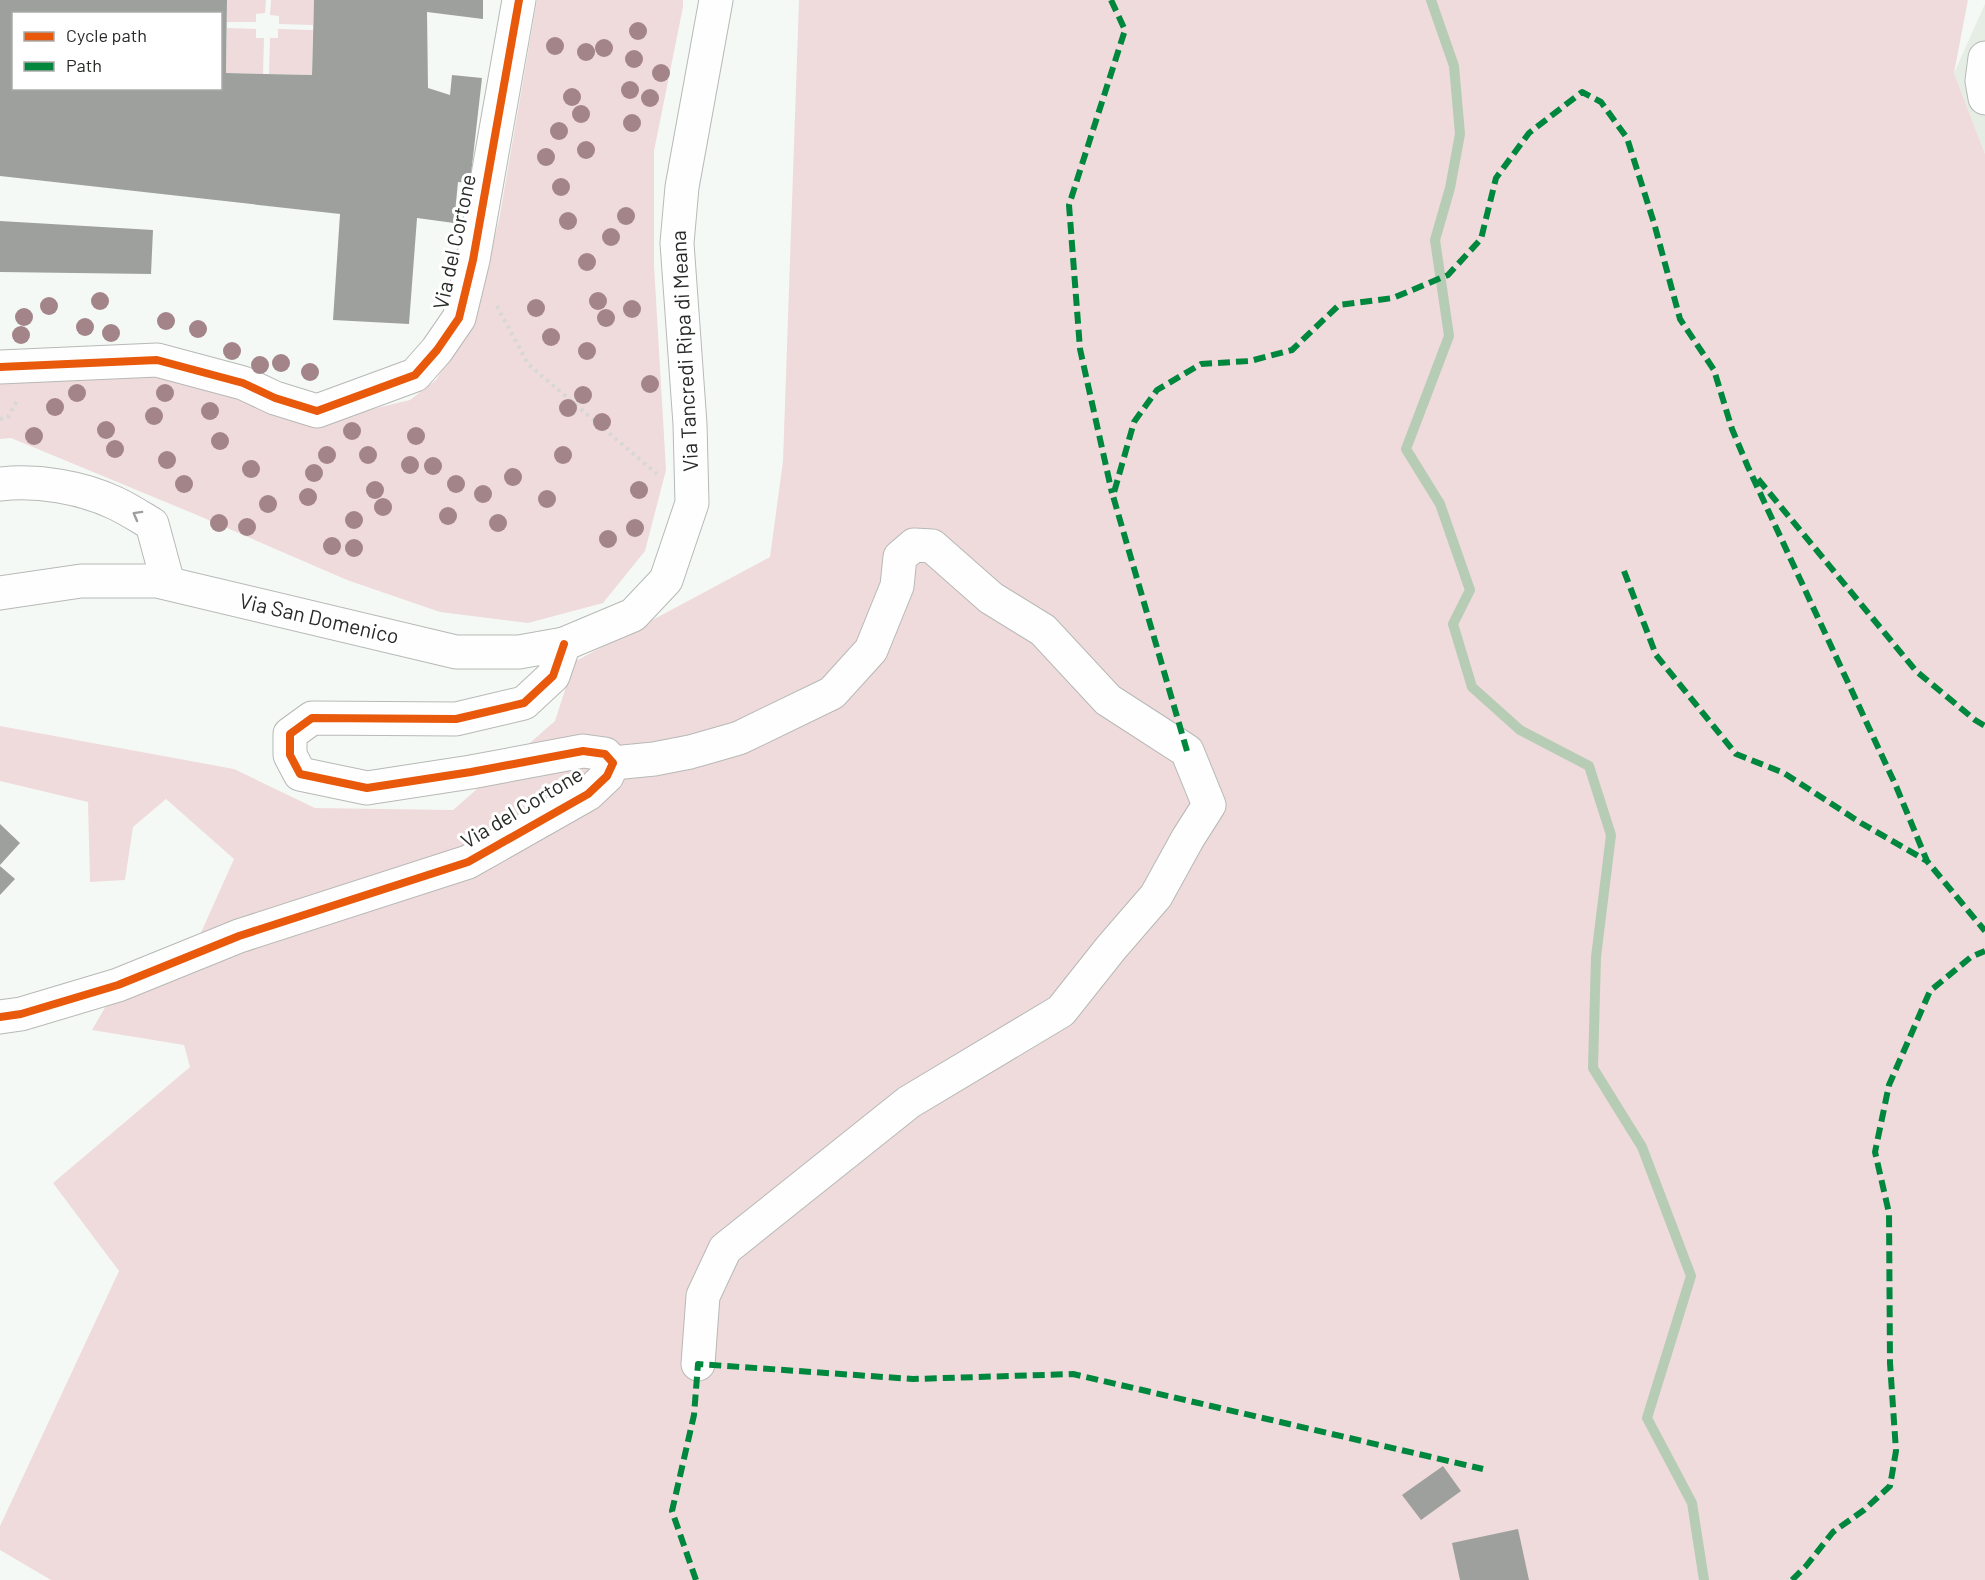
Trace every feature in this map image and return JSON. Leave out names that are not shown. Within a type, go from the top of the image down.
[{"type":"street","name":"Via del Cortone","points":[[0,367],[157,360],[243,383],[274,398],[317,411],[415,375],[437,350],[459,318],[473,260],[519,0]]},
{"type":"street","name":"Via Tancredi Ripa di Meana","points":[[633,615],[666,580],[692,503],[690,424],[677,243],[682,187],[716,0]]},
{"type":"street","points":[[1985,58],[1982,81],[1985,98]]},
{"type":"street","points":[[0,484],[21,482],[80,490],[115,503],[152,524],[168,583]]},
{"type":"street","points":[[613,763],[654,759],[690,752],[740,738],[832,693],[871,650],[897,586],[900,556],[914,545],[932,546],[991,598],[1044,630],[1108,700],[1187,751],[1209,805],[1156,896],[1061,1011],[909,1102],[725,1249],[704,1296],[698,1364]]},
{"type":"street","name":"Via San Domenico","points":[[0,593],[81,581],[157,581],[456,652],[519,652],[564,644],[633,615]]},
{"type":"street","name":"Via del Cortone","points":[[0,1017],[21,1014],[118,985],[239,936],[468,862],[588,794],[607,776],[613,763],[605,754],[583,751],[367,788],[300,774],[290,755],[290,734],[312,718],[456,719],[524,703],[553,676],[564,644]]},
{"type":"path","points":[[473,260],[528,364],[692,503]]},
{"type":"shaded area","points":[[227,0],[266,0],[265,13],[256,14],[256,22],[227,22]]},
{"type":"shaded area","points":[[271,0],[314,0],[313,25],[279,24],[279,16],[270,15]]},
{"type":"shaded area","points":[[537,0],[683,0],[654,151],[654,265],[666,470],[645,551],[603,603],[528,623],[440,612],[347,580],[11,438],[0,439],[0,379],[155,370],[318,422],[410,400],[436,380],[473,321],[499,220]]},
{"type":"shaded area","points":[[799,0],[1968,0],[1954,73],[1985,154],[1985,1580],[51,1580],[0,1550],[0,1526],[119,1271],[53,1183],[190,1067],[184,1045],[92,1030],[118,985],[199,937],[234,859],[166,799],[133,827],[125,880],[90,882],[88,802],[0,781],[0,726],[234,769],[315,808],[453,810],[555,721],[574,662],[770,557],[783,461]]},
{"type":"shaded area","points":[[1985,4],[1985,154],[1954,73]]},
{"type":"shaded area","points":[[227,28],[256,29],[256,38],[264,38],[263,74],[226,73]]},
{"type":"shaded area","points":[[278,29],[313,30],[312,75],[269,74],[270,38],[278,38]]},
{"type":"building","points":[[0,0],[227,0],[226,73],[312,75],[314,0],[483,0],[483,19],[427,12],[428,88],[450,95],[452,75],[482,78],[470,183],[458,182],[454,223],[417,218],[409,324],[333,320],[340,214],[0,176]]},
{"type":"building","points":[[0,221],[153,230],[151,274],[0,272]]},
{"type":"building","points":[[0,824],[20,843],[0,865]]},
{"type":"building","points":[[0,866],[15,879],[0,895]]},
{"type":"building","points":[[1443,1466],[1461,1491],[1421,1520],[1402,1495]]},
{"type":"building","points":[[1518,1529],[1529,1580],[1460,1580],[1452,1543]]},
{"type":"waterway","points":[[1431,0],[1454,66],[1460,134],[1450,188],[1435,240],[1449,336],[1406,449],[1440,504],[1470,590],[1453,624],[1472,687],[1520,730],[1589,766],[1611,835],[1596,957],[1593,1068],[1642,1147],[1691,1276],[1647,1418],[1692,1503],[1704,1580]]},
{"type":"marked path","points":[[1111,0],[1125,30],[1069,205],[1080,349],[1112,493]]},
{"type":"marked path","points":[[1187,751],[1113,496],[1134,422],[1157,390],[1201,364],[1250,361],[1292,350],[1339,305],[1393,298],[1448,275],[1481,239],[1496,178],[1529,133],[1582,92],[1601,102],[1627,138],[1654,223],[1680,319],[1714,370],[1732,429],[1748,467],[1896,786],[1927,861],[1985,931]]},
{"type":"marked path","points":[[1758,479],[1916,671],[1985,726]]},
{"type":"marked path","points":[[1624,571],[1656,655],[1736,754],[1784,773],[1861,823],[1927,861]]},
{"type":"marked path","points":[[1792,1580],[1833,1532],[1864,1510],[1890,1486],[1896,1451],[1890,1363],[1889,1213],[1875,1152],[1889,1085],[1930,991],[1971,957],[1985,951]]},
{"type":"marked path","points":[[696,1580],[672,1511],[694,1415],[698,1364],[913,1379],[1073,1374],[1483,1469]]},
{"type":"cycle path","points":[[0,367],[157,360],[243,383],[275,398],[317,411],[415,375],[437,350],[459,318],[473,260],[519,0]]},
{"type":"cycle path","points":[[0,1017],[21,1014],[118,985],[239,936],[468,862],[588,794],[607,776],[613,763],[605,754],[583,751],[367,788],[300,774],[290,755],[290,734],[312,718],[456,719],[524,703],[553,676],[564,644]]}]
